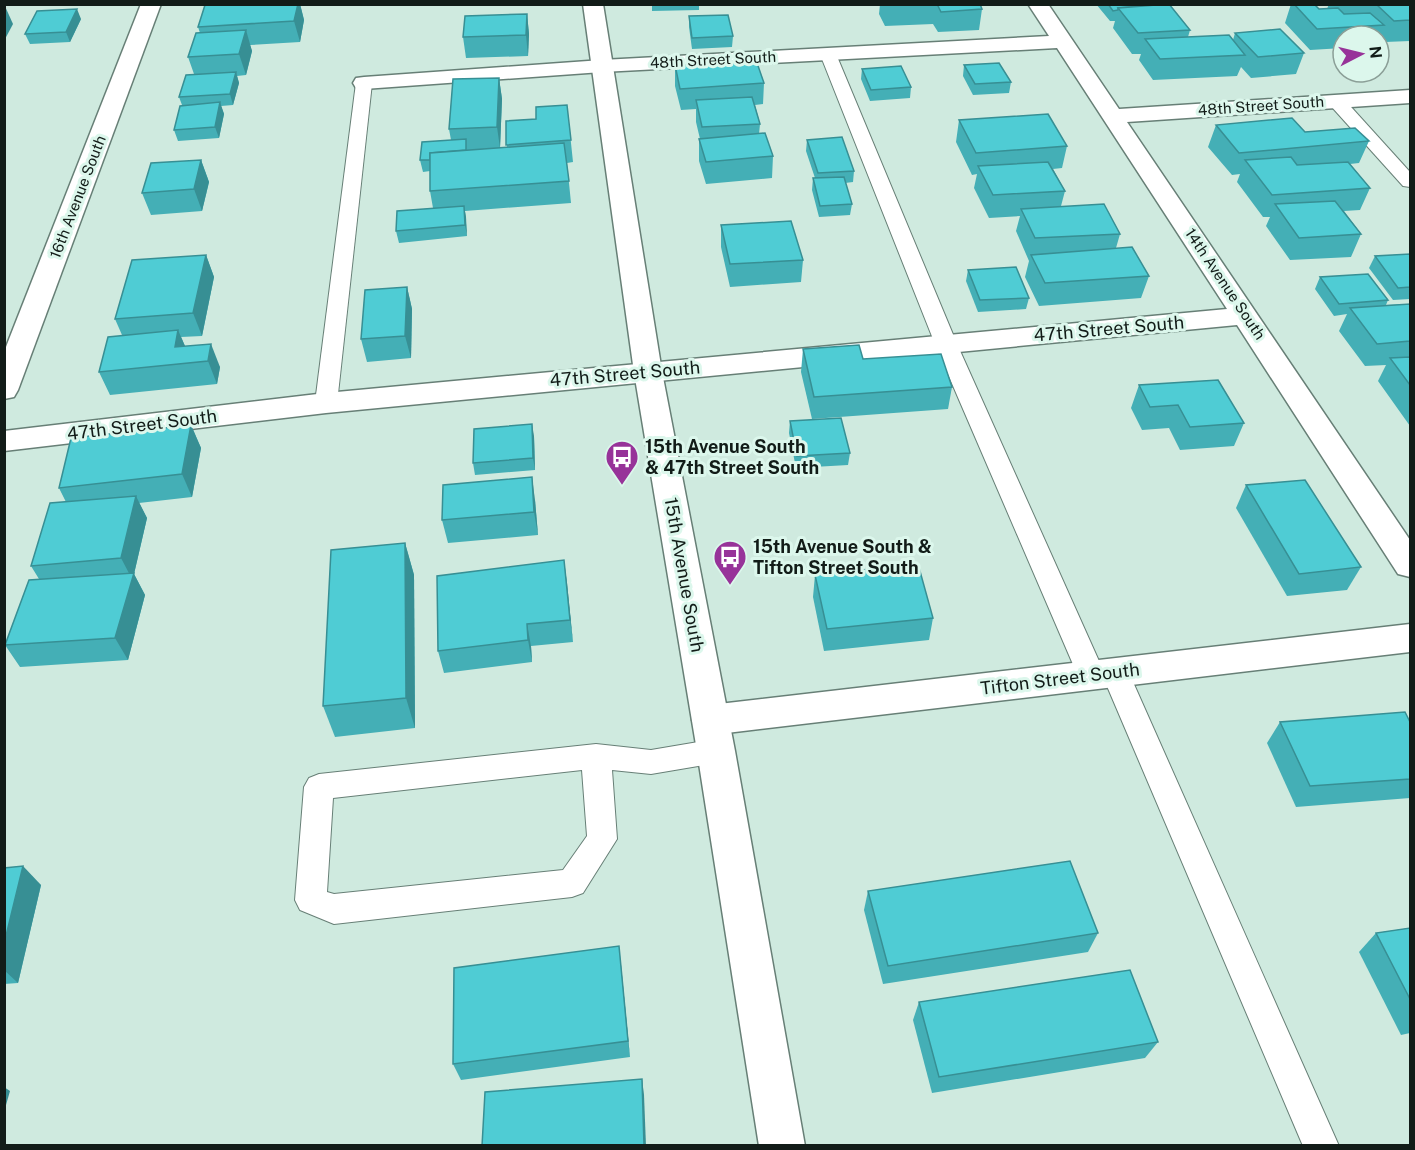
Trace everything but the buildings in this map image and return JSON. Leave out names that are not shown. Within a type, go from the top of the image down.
[{"type":"street","name":"16th Avenue South","points":[[4,390],[151,4]]},
{"type":"street","name":"15th Avenue South","points":[[594,4],[648,372],[713,736],[782,1146]]},
{"type":"street","name":"14th Avenue South","points":[[1038,4],[1410,564]]},
{"type":"street","name":"48th Street South","points":[[364,83],[602,66],[1062,42]]},
{"type":"street","name":"48th Street South","points":[[1111,116],[1410,96]]},
{"type":"street","name":"47th Street South","points":[[4,441],[326,403],[1246,316]]},
{"type":"street","name":"Tifton Street South","points":[[713,736],[1103,674],[1410,638]]},
{"type":"lane","points":[[828,54],[946,344],[1103,674],[1321,1146]]},
{"type":"lane","points":[[326,403],[364,83]]},
{"type":"lane","points":[[1336,101],[1410,182]]},
{"type":"lane","points":[[596,756],[602,839],[572,883],[334,909],[311,900],[319,787],[596,756],[651,762],[713,736]]},
{"type":"place","name":"15th Avenue South & 47th Street South","points":[[622,486]]},
{"type":"place","name":"15th Avenue South & Tifton Street South","points":[[730,586]]}]
